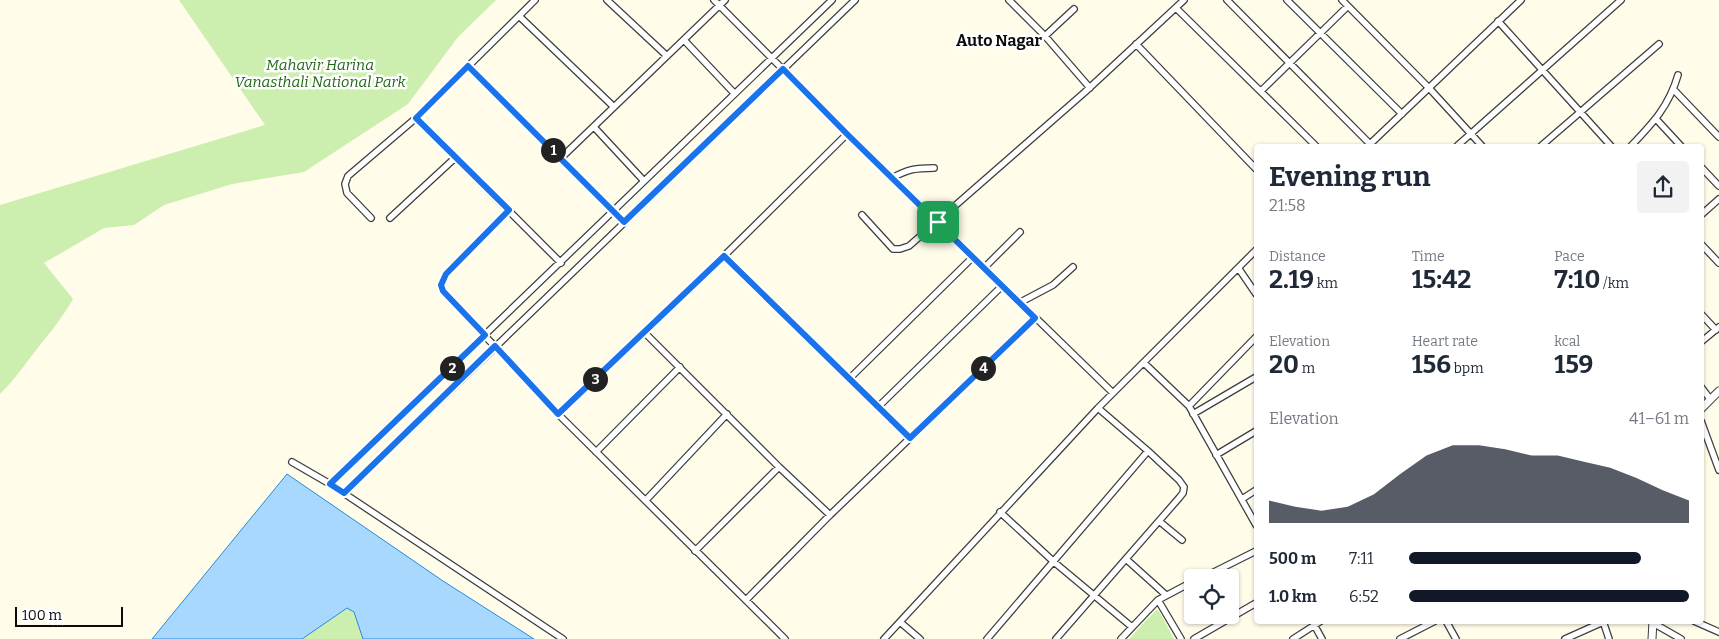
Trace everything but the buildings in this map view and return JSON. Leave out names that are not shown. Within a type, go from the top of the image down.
[{"type":"street","points":[[371,218],[346,193],[345,184],[348,176],[416,118],[535,0]]},
{"type":"street","points":[[608,0],[667,56]]},
{"type":"street","points":[[714,0],[847,134],[1113,393]]},
{"type":"street","points":[[561,158],[726,0]]},
{"type":"street","points":[[330,484],[832,0]]},
{"type":"street","points":[[344,493],[854,0]]},
{"type":"street","points":[[1009,0],[1046,36],[1090,88]]},
{"type":"street","points":[[862,215],[893,249],[900,250],[909,246],[1090,88],[1184,0]]},
{"type":"street","points":[[1227,0],[1368,144]]},
{"type":"street","points":[[1287,0],[1402,114]]},
{"type":"street","points":[[1342,0],[1429,88],[1480,144]]},
{"type":"street","points":[[1370,144],[1521,0]]},
{"type":"street","points":[[1459,144],[1621,0]]},
{"type":"street","points":[[1261,91],[1348,6]]},
{"type":"street","points":[[1176,8],[1314,144]]},
{"type":"street","points":[[1046,36],[1074,9]]},
{"type":"street","points":[[519,16],[614,107]]},
{"type":"street","points":[[1498,21],[1609,144]]},
{"type":"street","points":[[684,40],[734,93]]},
{"type":"street","points":[[1136,44],[1254,167]]},
{"type":"street","points":[[1546,144],[1659,44]]},
{"type":"street","points":[[468,66],[624,222]]},
{"type":"street","points":[[1633,144],[1656,120],[1674,90],[1678,75]]},
{"type":"street","points":[[1674,90],[1719,137]]},
{"type":"street","points":[[416,118],[561,262]]},
{"type":"street","points":[[1656,120],[1679,144]]},
{"type":"street","points":[[594,127],[644,181]]},
{"type":"street","points":[[558,414],[724,256],[847,134]]},
{"type":"street","points":[[390,218],[456,157]]},
{"type":"street","points":[[892,178],[905,170],[934,168]]},
{"type":"street","points":[[1704,170],[1719,186]]},
{"type":"street","points":[[1704,212],[1719,199]]},
{"type":"street","points":[[509,210],[446,274],[441,285],[443,291],[558,414],[785,639]]},
{"type":"street","points":[[984,268],[1020,232]]},
{"type":"street","points":[[1704,247],[1719,263]]},
{"type":"street","points":[[884,639],[1098,408],[1254,252]]},
{"type":"street","points":[[724,256],[910,438]]},
{"type":"street","points":[[850,380],[973,257]]},
{"type":"street","points":[[1020,303],[1053,285],[1073,267]]},
{"type":"street","points":[[1239,269],[1254,291]]},
{"type":"street","points":[[878,408],[1002,286]]},
{"type":"street","points":[[1704,317],[1717,329],[1704,340]]},
{"type":"street","points":[[746,600],[830,515],[1035,318]]},
{"type":"street","points":[[644,332],[779,467],[830,515]]},
{"type":"street","points":[[1189,406],[1254,339]]},
{"type":"street","points":[[1144,363],[1189,406],[1254,521]]},
{"type":"street","points":[[596,452],[680,368]]},
{"type":"street","points":[[1193,414],[1254,378]]},
{"type":"street","points":[[1704,391],[1710,399]]},
{"type":"street","points":[[1704,405],[1719,391]]},
{"type":"street","points":[[1056,639],[1183,493],[1184,487],[1179,480],[1098,408]]},
{"type":"street","points":[[646,500],[727,414]]},
{"type":"street","points":[[1704,429],[1719,470]]},
{"type":"street","points":[[1216,455],[1254,433]]},
{"type":"street","points":[[988,639],[1148,451]]},
{"type":"street","points":[[292,462],[344,493],[563,639]]},
{"type":"street","points":[[695,551],[779,467]]},
{"type":"street","points":[[1242,499],[1254,491]]},
{"type":"street","points":[[1000,512],[1054,562],[1096,595],[1132,627]]},
{"type":"street","points":[[1159,521],[1182,540]]},
{"type":"street","points":[[1220,569],[1254,552]]},
{"type":"street","points":[[1126,559],[1166,595]]},
{"type":"street","points":[[1121,639],[1158,600],[1184,586]]},
{"type":"street","points":[[1158,600],[1180,639]]},
{"type":"street","points":[[1194,639],[1254,604]]},
{"type":"street","points":[[900,622],[920,639]]},
{"type":"street","points":[[1292,639],[1312,624]]},
{"type":"street","points":[[1314,624],[1322,639]]},
{"type":"street","points":[[1400,639],[1429,624]]},
{"type":"street","points":[[1448,624],[1456,639]]},
{"type":"street","points":[[1565,639],[1599,624]]},
{"type":"street","points":[[1604,624],[1609,639]]},
{"type":"street","points":[[1652,639],[1653,624]]},
{"type":"street","points":[[1656,624],[1681,639]]},
{"type":"street","points":[[1701,624],[1719,632]]},
{"type":"green space","name":"Mahavir Harina Vanasthali National Park","points":[[179,0],[496,0],[458,37],[408,104],[304,172],[232,184],[164,205],[134,225],[104,228],[44,263],[73,299],[52,330],[0,394],[0,205],[265,125]]},
{"type":"green space","points":[[347,608],[354,612],[363,639],[302,639]]},
{"type":"green space","points":[[1156,610],[1159,611],[1174,639],[1129,639]]},
{"type":"water","points":[[287,474],[443,581],[534,639],[363,639],[354,612],[347,608],[302,639],[152,639]]},
{"type":"district","name":"Auto Nagar","points":[[999,40]]},
{"type":"route","points":[[468,66],[624,222],[783,69],[938,222],[1035,318],[910,438],[724,256],[558,414],[495,346],[344,493],[330,484],[485,335],[443,291],[441,285],[446,274],[509,210],[416,118],[468,66]]}]
